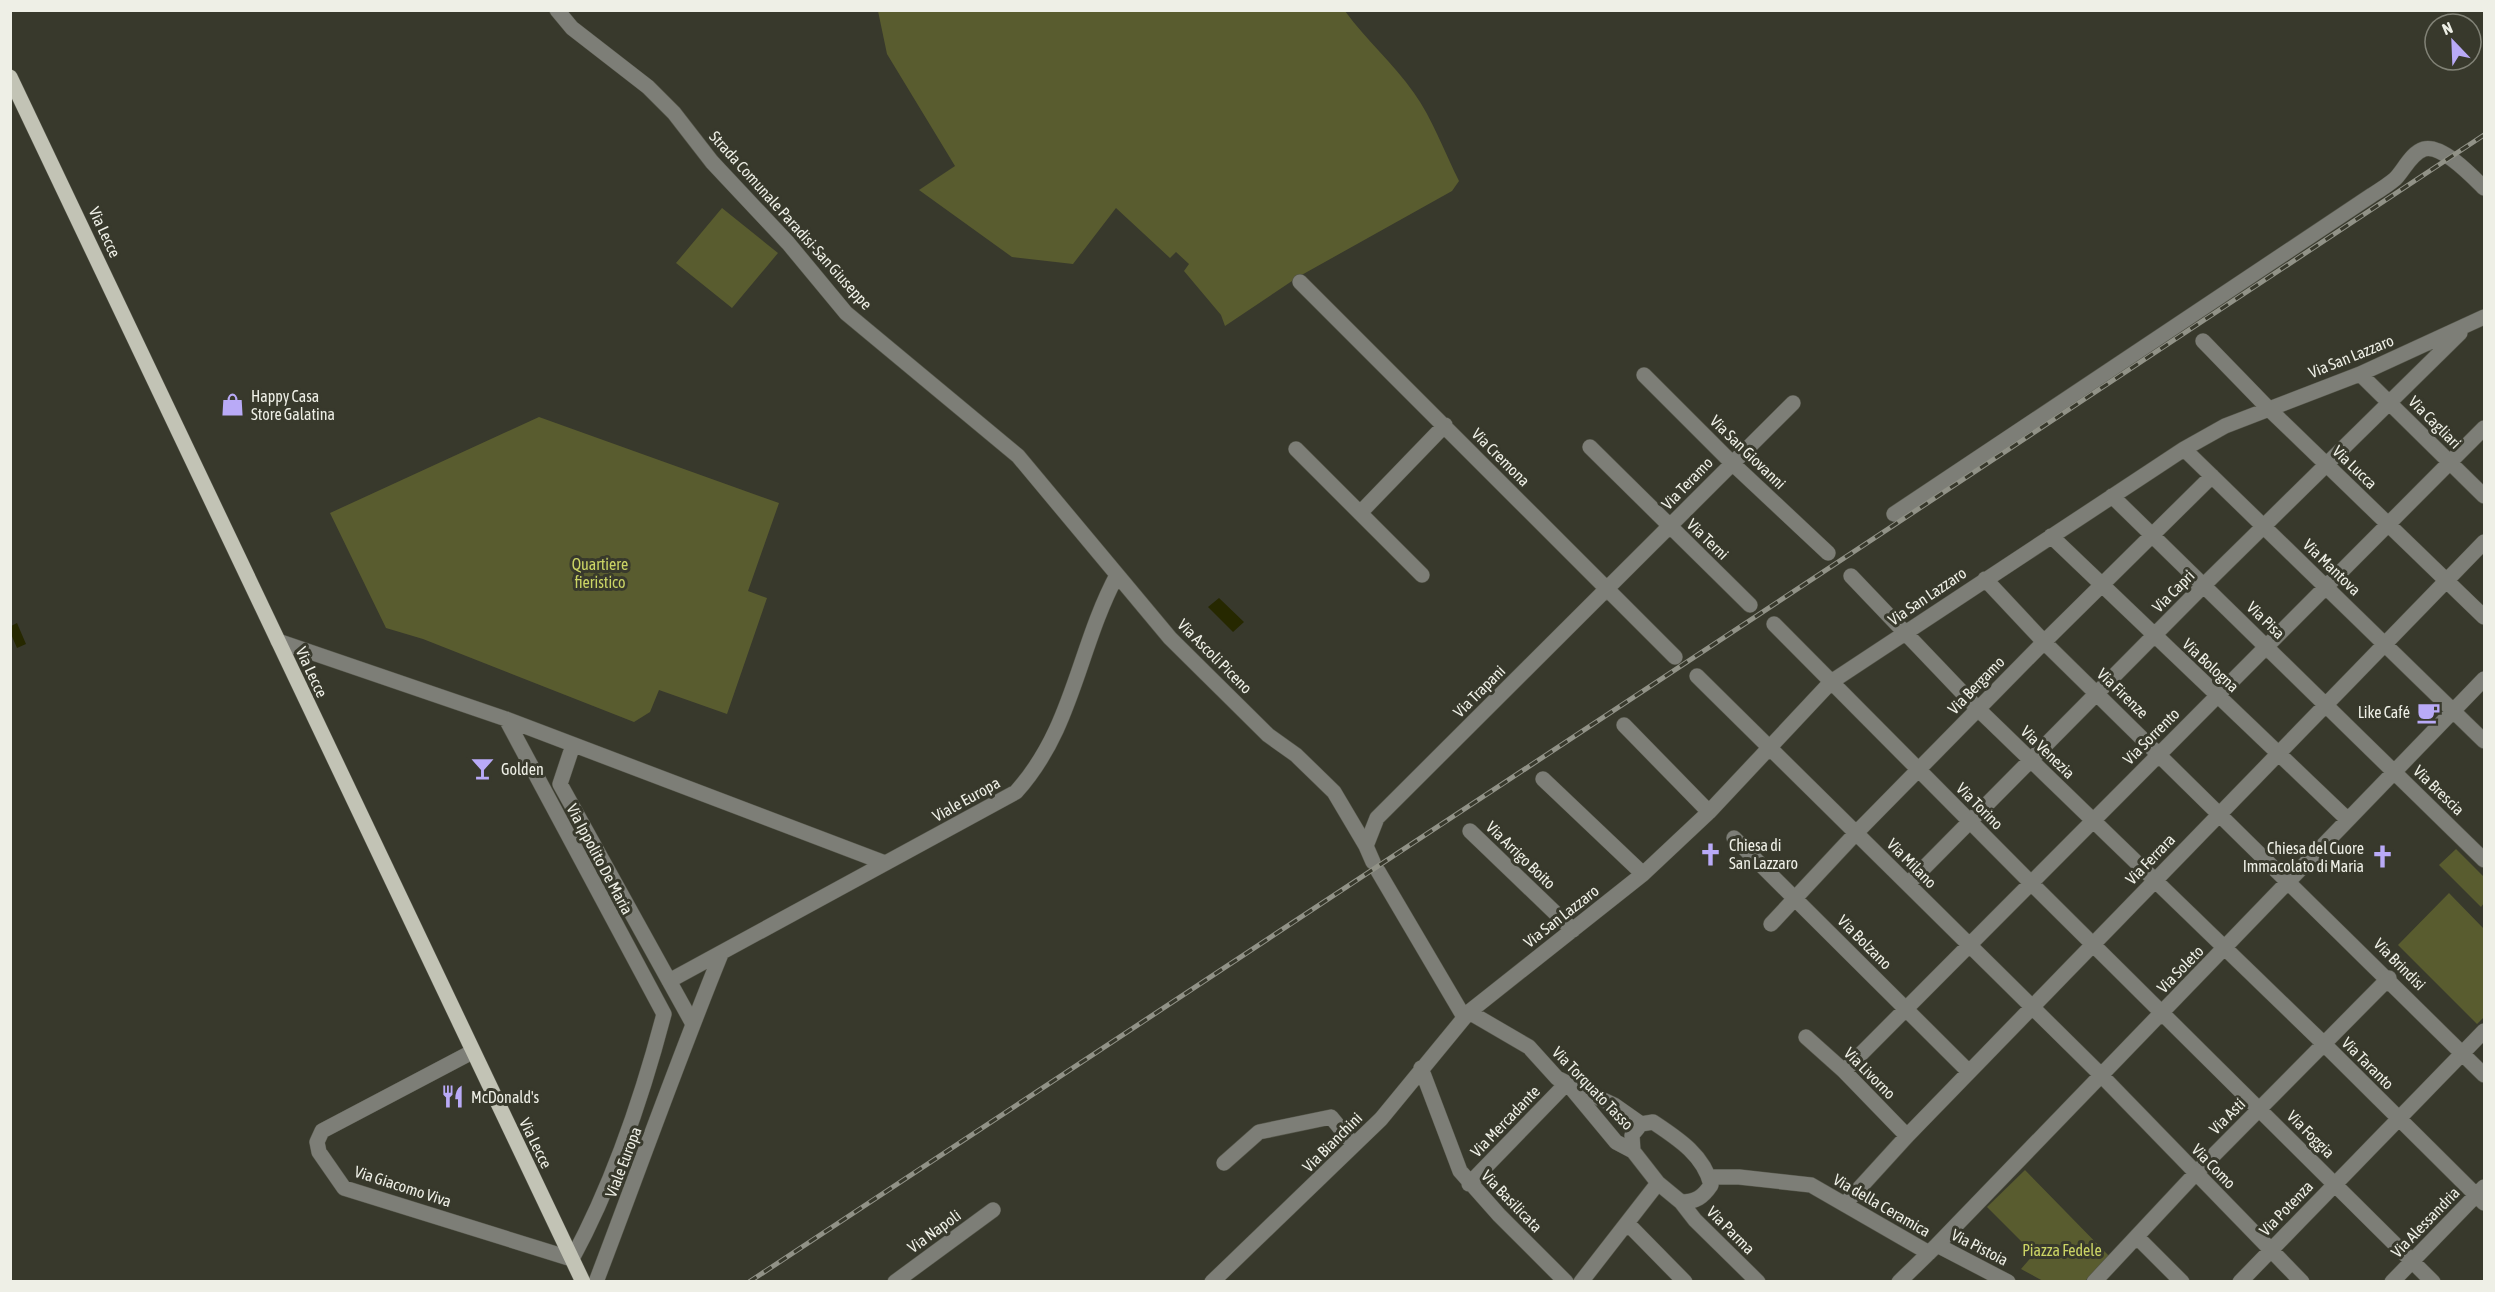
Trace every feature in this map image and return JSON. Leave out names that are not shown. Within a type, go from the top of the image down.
[{"type":"main road","name":"Via Lecce","points":[[10,77],[472,1052],[583,1281]]},
{"type":"street","name":"Strada Comunale Paradisi-San Giuseppe","points":[[557,10],[572,28],[648,87],[674,113],[712,162],[788,243],[846,313],[1018,456],[1032,472]]},
{"type":"street","points":[[1894,514],[2372,195],[2395,178],[2413,156],[2423,149],[2436,149],[2484,188]]},
{"type":"street","name":"Via Cremona","points":[[1300,282],[1675,657]]},
{"type":"street","name":"Via San Lazzaro","points":[[1467,1014],[1643,874],[1709,812],[1832,682],[2184,449],[2225,426],[2360,374],[2484,317]]},
{"type":"street","name":"Via Capri","points":[[1908,884],[2204,585],[2467,326]]},
{"type":"street","name":"Via Lucca","points":[[2203,341],[2268,408],[2484,617]]},
{"type":"street","name":"Via Cagliari","points":[[2360,374],[2484,496]]},
{"type":"street","name":"Via San Giovanni","points":[[1644,375],[1732,463],[1828,553]]},
{"type":"street","name":"Via Teramo","points":[[1607,590],[1793,403]]},
{"type":"street","points":[[1360,513],[1444,425]]},
{"type":"street","name":"Via Sorrento","points":[[1844,1071],[2484,428]]},
{"type":"street","name":"Via Terni","points":[[1590,447],[1750,605]]},
{"type":"street","points":[[1296,449],[1422,575]]},
{"type":"street","name":"Via Mantova","points":[[2184,449],[2484,741]]},
{"type":"street","name":"Via Ascoli Piceno","points":[[1032,472],[1170,639],[1268,735],[1310,768],[1334,792],[1376,866]]},
{"type":"street","name":"Via Bergamo","points":[[1771,924],[1856,832],[2212,476]]},
{"type":"street","name":"Via Pisa","points":[[2112,496],[2394,771]]},
{"type":"street","name":"Via Bologna","points":[[2051,536],[2347,819]]},
{"type":"street","name":"Via Ferrara","points":[[1845,1204],[1907,1136],[2484,542]]},
{"type":"street","name":"Viale Europa","points":[[669,981],[1016,792],[1034,772],[1053,739],[1103,602],[1117,576]]},
{"type":"street","name":"Via Venezia","points":[[1851,576],[1978,709],[2224,948]]},
{"type":"street","name":"Via Firenze","points":[[1985,579],[2044,642],[2289,881]]},
{"type":"street","name":"Via Trapani","points":[[1366,846],[1377,818],[1607,590]]},
{"type":"street","name":"Via Torino","points":[[1774,624],[2162,1013]]},
{"type":"street","points":[[278,641],[506,719],[885,863]]},
{"type":"street","name":"Via Milano","points":[[1697,676],[2101,1076]]},
{"type":"street","name":"Via Soleto","points":[[1899,1281],[1933,1249],[2484,679]]},
{"type":"street","name":"Via Ippolito De Maria","points":[[506,719],[664,1014]]},
{"type":"street","points":[[1624,725],[1709,812]]},
{"type":"street","name":"Via Ippolito De Maria","points":[[573,745],[560,784],[693,1024]]},
{"type":"street","name":"Via Brescia","points":[[2394,771],[2484,860]]},
{"type":"street","points":[[1543,779],[1643,874]]},
{"type":"street","points":[[544,792],[560,784]]},
{"type":"street","points":[[1346,811],[1377,818]]},
{"type":"street","name":"Via Arrigo Boito","points":[[1470,831],[1573,930]]},
{"type":"street","name":"Via Bolzano","points":[[1734,838],[1969,1072]]},
{"type":"street","name":"Via Torquato Tasso","points":[[1376,866],[1467,1014],[1529,1047],[1557,1078],[1567,1083],[1616,1142],[1632,1151],[1658,1183],[1681,1202]]},
{"type":"street","name":"Via Brindisi","points":[[2289,881],[2484,1074]]},
{"type":"street","name":"Via Taranto","points":[[2224,948],[2398,1119],[2482,1195]]},
{"type":"street","name":"Viale Europa","points":[[597,1281],[721,954]]},
{"type":"street","name":"Via Asti","points":[[2094,1281],[2196,1173],[2389,978]]},
{"type":"street","name":"Via Foggia","points":[[2162,1013],[2433,1281]]},
{"type":"street","points":[[664,1014],[693,1024]]},
{"type":"street","name":"Viale Europa","points":[[572,1258],[591,1224],[628,1126],[664,1014]]},
{"type":"street","name":"Via Bianchini","points":[[1212,1281],[1381,1119],[1467,1014]]},
{"type":"street","name":"Via Potenza","points":[[2240,1281],[2484,1031]]},
{"type":"street","name":"Via Livorno","points":[[1806,1037],[1844,1071],[1907,1136]]},
{"type":"street","name":"Via Giacomo Viva","points":[[472,1052],[322,1131],[316,1142],[319,1152],[344,1188],[572,1258]]},
{"type":"street","name":"Via Basilicata","points":[[1421,1068],[1460,1171],[1469,1184],[1566,1281]]},
{"type":"street","name":"Via Como","points":[[2101,1076],[2302,1281]]},
{"type":"street","points":[[1567,1083],[1614,1105],[1641,1124]]},
{"type":"street","name":"Via Mercadante","points":[[1469,1184],[1567,1083]]},
{"type":"street","points":[[1224,1163],[1259,1132],[1331,1117],[1354,1145]]},
{"type":"street","points":[[1632,1151],[1632,1135],[1641,1124],[1653,1122],[1674,1135],[1702,1162],[1711,1185],[1704,1195],[1692,1202],[1681,1202]]},
{"type":"street","name":"Via della Ceramica","points":[[1709,1177],[1739,1177],[1811,1185],[1933,1249]]},
{"type":"street","points":[[1581,1281],[1658,1183]]},
{"type":"street","name":"Via Alessandria","points":[[2392,1281],[2482,1195]]},
{"type":"street","name":"Via Parma","points":[[1681,1202],[1695,1220],[1758,1281]]},
{"type":"street","name":"Via Napoli","points":[[900,1280],[993,1210]]},
{"type":"street","points":[[1627,1223],[1685,1281]]},
{"type":"street","points":[[591,1224],[615,1234]]},
{"type":"street","points":[[2137,1237],[2182,1281]]},
{"type":"street","name":"Via Pistoia","points":[[1933,1249],[2008,1281]]},
{"type":"green space","points":[[878,11],[1345,11],[1421,103],[1459,181],[1452,191],[1298,277],[1225,326],[1221,315],[1184,271],[1189,264],[1176,252],[1170,258],[1116,208],[1073,264],[1012,257],[919,190],[955,166],[887,54]]},
{"type":"green space","points":[[722,208],[778,253],[732,308],[676,263]]},
{"type":"green space","name":"Quartiere fieristico","points":[[539,417],[779,503],[748,591],[767,598],[727,714],[659,690],[650,712],[634,722],[423,639],[386,628],[330,513]]},
{"type":"green space","points":[[2456,849],[2484,877],[2484,903],[2481,907],[2439,865]]},
{"type":"green space","points":[[2449,893],[2484,929],[2484,1017],[2477,1024],[2398,945]]},
{"type":"green space","name":"Piazza Fedele","points":[[2025,1170],[2109,1256],[2085,1281],[2043,1281],[2021,1269],[2034,1254],[1987,1207]]},
{"type":"shaded area","points":[[1219,598],[1244,622],[1233,632],[1208,607]]},
{"type":"shaded area","points":[[17,623],[26,644],[17,648],[11,634],[11,626]]},
{"type":"railway","points":[[749,1282],[2484,135]]},
{"type":"place","name":"Happy Casa Store Galatina","points":[[233,405]]},
{"type":"place","name":"Like Café","points":[[2428,712]]},
{"type":"place","name":"Golden","points":[[483,769]]},
{"type":"place","name":"Chiesa di San Lazzaro","points":[[1711,854]]},
{"type":"place","name":"Chiesa del Cuore Immacolato di Maria","points":[[2382,857]]},
{"type":"place","name":"McDonald's","points":[[453,1097]]}]
